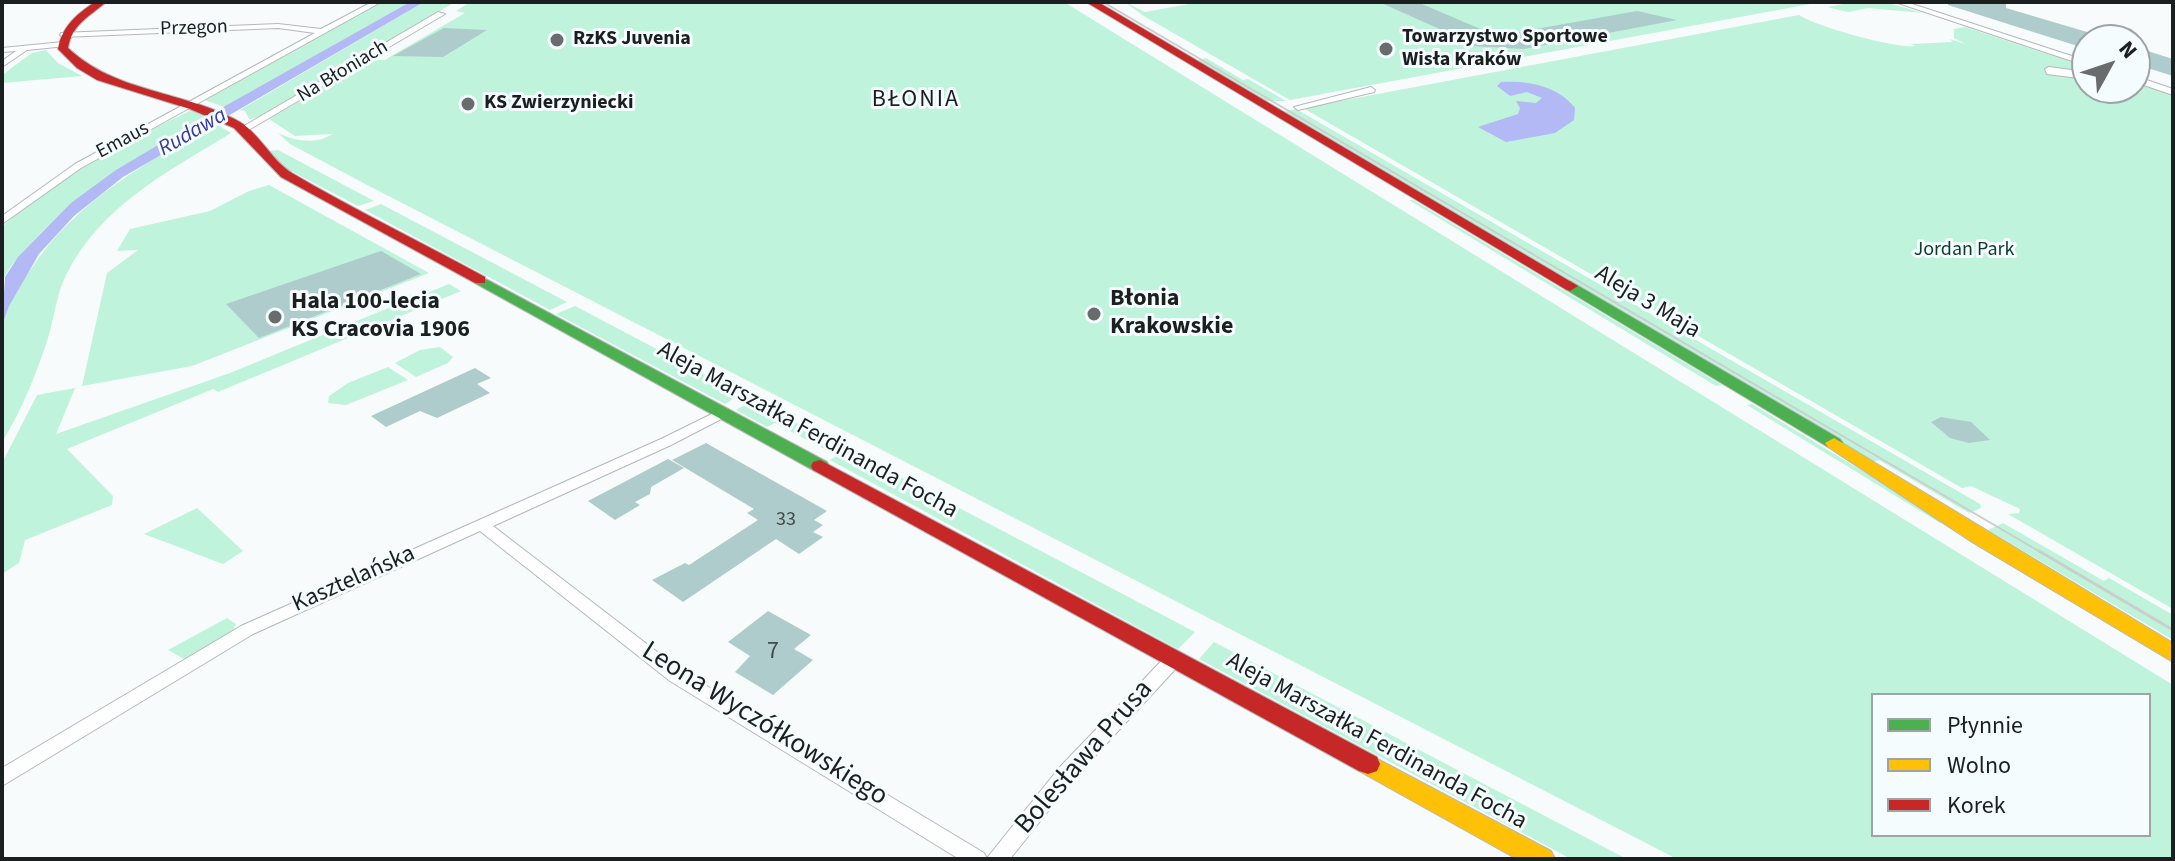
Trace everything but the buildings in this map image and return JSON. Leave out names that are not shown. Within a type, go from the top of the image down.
[{"type":"street","points":[[64,40],[79,17],[101,2]]},
{"type":"street","name":"Emaus","points":[[2,221],[78,166],[201,107],[377,2]]},
{"type":"street","name":"Aleja 3 Maja","points":[[1091,2],[1813,430],[1979,537],[2173,654]]},
{"type":"street","points":[[1899,2],[2071,56]]},
{"type":"street","points":[[1909,2],[2071,55]]},
{"type":"street","name":"Na Błoniach","points":[[237,125],[441,14]]},
{"type":"street","points":[[1971,26],[1982,24]]},
{"type":"street","name":"Przegon","points":[[2,50],[25,49],[64,40],[278,26],[324,32]]},
{"type":"street","name":"Aleja Marszałka Ferdinanda Focha","points":[[64,40],[65,53],[73,61],[126,89],[201,107],[237,125],[277,169],[1542,859]]},
{"type":"street","points":[[2,65],[25,49]]},
{"type":"street","points":[[2151,80],[2172,86]]},
{"type":"street","points":[[2151,84],[2172,86]]},
{"type":"street","points":[[1298,107],[1371,90]]},
{"type":"street","name":"Kasztelańska","points":[[2,778],[247,630],[666,442],[722,413]]},
{"type":"street","name":"Leona Wyczółkowskiego","points":[[481,524],[676,676],[977,859]]},
{"type":"street","name":"Bolesława Prusa","points":[[997,859],[1066,774],[1174,659]]},
{"type":"green space","points":[[380,2],[410,2],[224,107],[205,100]]},
{"type":"green space","points":[[424,2],[455,2],[264,116],[249,119],[245,111],[240,110]]},
{"type":"green space","name":"Błonia Krakowskie","points":[[470,2],[1064,2],[2173,685],[2173,859],[1677,859],[371,187],[290,144],[278,133],[305,141],[319,140],[332,134],[295,136],[269,119],[370,60],[385,60],[465,13],[456,11]]},
{"type":"green space","name":"Towarzystwo Sportowe Wisła Kraków","points":[[1125,2],[1145,12],[1200,2],[1821,2],[1290,100],[1142,15]]},
{"type":"green space","points":[[1854,2],[1885,2],[1923,13],[1868,8],[1848,12],[1827,7]]},
{"type":"green space","name":"Jordan Park","points":[[1799,15],[1856,36],[1905,46],[1953,42],[1949,39],[1966,44],[1954,38],[1954,29],[1965,27],[2071,62],[2071,104],[2151,104],[2151,88],[2173,95],[2173,609],[2008,514],[2019,513],[2020,509],[1971,486],[1962,488],[1303,108]]},
{"type":"green space","points":[[46,50],[58,63],[82,76],[2,83],[2,75],[32,53]]},
{"type":"green space","points":[[1206,58],[1286,101],[1264,101],[1197,61]]},
{"type":"green space","points":[[1296,109],[1980,504],[1981,508],[1969,513],[1879,460],[1873,462],[1283,112]]},
{"type":"green space","points":[[192,110],[205,117],[114,174],[71,206],[19,257],[2,282],[2,227],[8,221],[69,174]]},
{"type":"green space","points":[[214,123],[231,133],[138,192],[98,229],[81,250],[66,275],[57,299],[33,380],[2,442],[2,325],[6,309],[19,286],[70,221],[92,202],[139,168]]},
{"type":"green space","points":[[278,150],[374,201],[358,206],[287,169],[270,151]]},
{"type":"green space","points":[[269,185],[429,273],[192,366],[82,386],[107,273],[138,250],[117,251],[130,229],[210,211],[249,191]]},
{"type":"green space","points":[[1409,200],[1413,200],[1722,385],[1716,386]]},
{"type":"green space","points":[[381,204],[567,302],[550,310],[365,210]]},
{"type":"green space","points":[[449,284],[461,291],[218,392],[213,389],[67,449],[113,496],[112,505],[25,540],[19,563],[2,574],[2,463],[37,395],[75,388],[56,434],[230,373],[403,302],[400,299],[412,294],[417,297]]},
{"type":"green space","points":[[575,306],[742,394],[725,404],[556,314]]},
{"type":"green space","points":[[440,347],[453,357],[448,363],[416,377],[395,363],[420,350]]},
{"type":"green space","points":[[388,367],[408,380],[346,405],[328,403],[329,396],[348,383]]},
{"type":"green space","points":[[753,400],[840,446],[822,448],[775,423],[767,427],[736,410]]},
{"type":"green space","points":[[1752,404],[1945,521],[1940,523],[1747,405]]},
{"type":"green space","points":[[847,449],[1195,632],[1178,649],[830,460]]},
{"type":"green space","points":[[197,508],[243,551],[223,564],[144,534]]},
{"type":"green space","points":[[2003,523],[2104,581],[2109,578],[2173,615],[2173,640],[1988,530]]},
{"type":"green space","points":[[227,618],[236,624],[231,634],[186,660],[168,650]]},
{"type":"green space","points":[[1214,642],[1622,859],[1571,859],[1199,659]]},
{"type":"water","name":"Rudawa","points":[[410,2],[424,2],[123,177],[74,216],[39,254],[9,306],[2,325],[5,277],[18,257],[71,203],[116,170],[202,119]]},
{"type":"water","points":[[1501,82],[1542,86],[1560,94],[1575,108],[1574,120],[1555,133],[1506,142],[1478,127],[1518,114],[1520,108],[1516,101],[1536,103],[1542,98],[1527,92],[1510,96],[1497,86]]},
{"type":"tram line","points":[[1103,2],[2042,553]]},
{"type":"tram line","points":[[2039,551],[2173,630]]},
{"type":"traffic: fast","points":[[480,280],[820,466]]},
{"type":"traffic: fast","points":[[1570,286],[1834,443]]},
{"type":"traffic: slow","points":[[1834,443],[1979,537],[2173,654]]},
{"type":"traffic: slow","points":[[1368,764],[1542,859]]},
{"type":"traffic: jam","points":[[101,2],[76,21],[64,41],[63,49],[81,66],[123,87],[194,107],[238,126],[285,174],[480,280]]},
{"type":"traffic: jam","points":[[1091,2],[1570,286]]},
{"type":"traffic: jam","points":[[820,466],[1368,764]]},
{"type":"place","name":"RzKS Juvenia","points":[[557,40]]},
{"type":"place","name":"Towarzystwo Sportowe Wisła Kraków","points":[[1386,49]]},
{"type":"place","name":"KS Zwierzyniecki","points":[[468,104]]},
{"type":"place","name":"Błonia Krakowskie","points":[[1094,314]]},
{"type":"place","name":"Hala 100-lecia KS Cracovia 1906","points":[[275,317]]},
{"type":"district","name":"BŁONIA","points":[[916,101]]}]
